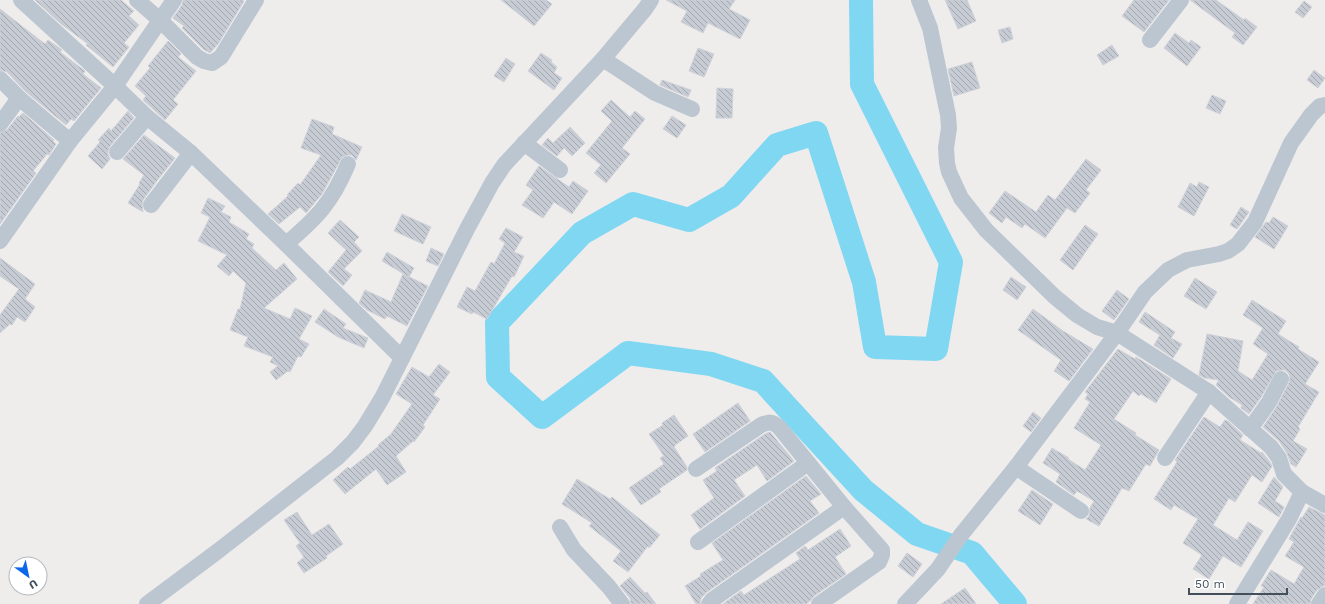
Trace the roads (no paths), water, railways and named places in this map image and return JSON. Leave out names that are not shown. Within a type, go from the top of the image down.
[{"type":"street","points":[[20,0],[147,117],[191,153],[402,358]]},
{"type":"street","points":[[137,0],[161,21],[196,57],[204,62],[212,63],[221,57],[256,0]]},
{"type":"street","points":[[0,241],[70,141],[115,86],[174,0]]},
{"type":"street","points":[[147,604],[218,551],[337,458],[353,442],[365,426],[382,398],[492,182],[504,165],[602,59],[651,0]]},
{"type":"street","points":[[919,0],[930,28],[948,115],[949,128],[946,148],[947,163],[952,179],[961,198],[986,230],[1055,297],[1076,315],[1096,326],[1117,334],[1209,392],[1276,452],[1284,474],[1302,492],[1325,505]]},
{"type":"street","points":[[1150,40],[1181,0]]},
{"type":"street","points":[[602,59],[655,93],[692,109]]},
{"type":"street","points":[[0,80],[70,141]]},
{"type":"street","points":[[0,124],[19,98]]},
{"type":"street","points":[[905,604],[938,569],[961,535],[1016,467],[1117,334],[1145,292],[1168,270],[1187,260],[1219,254],[1228,251],[1238,244],[1255,222],[1291,142],[1315,110],[1325,105]]},
{"type":"street","points":[[117,152],[147,117]]},
{"type":"street","points":[[524,143],[560,170]]},
{"type":"street","points":[[151,205],[191,153]]},
{"type":"street","points":[[286,244],[324,209],[341,180],[348,164]]},
{"type":"street","points":[[1250,429],[1269,402],[1281,379]]},
{"type":"street","points":[[1165,458],[1209,392]]},
{"type":"street","points":[[696,469],[761,425],[768,422],[774,423],[779,427],[844,507],[882,550],[882,555],[878,562],[819,604]]},
{"type":"street","points":[[698,542],[808,463]]},
{"type":"street","points":[[1016,467],[1081,511]]},
{"type":"street","points":[[1237,604],[1289,519],[1302,492]]},
{"type":"street","points":[[708,604],[844,507]]},
{"type":"street","points":[[560,527],[574,550],[608,586],[622,604]]},
{"type":"street","points":[[1319,604],[1325,595]]},
{"type":"waterway","points":[[861,0],[862,84],[951,262],[936,349],[875,347],[864,282],[816,133],[777,145],[731,196],[689,220],[633,204],[582,233],[497,323],[498,377],[542,417],[628,353],[711,364],[763,381],[863,490],[917,534],[972,553],[1015,604]]}]
